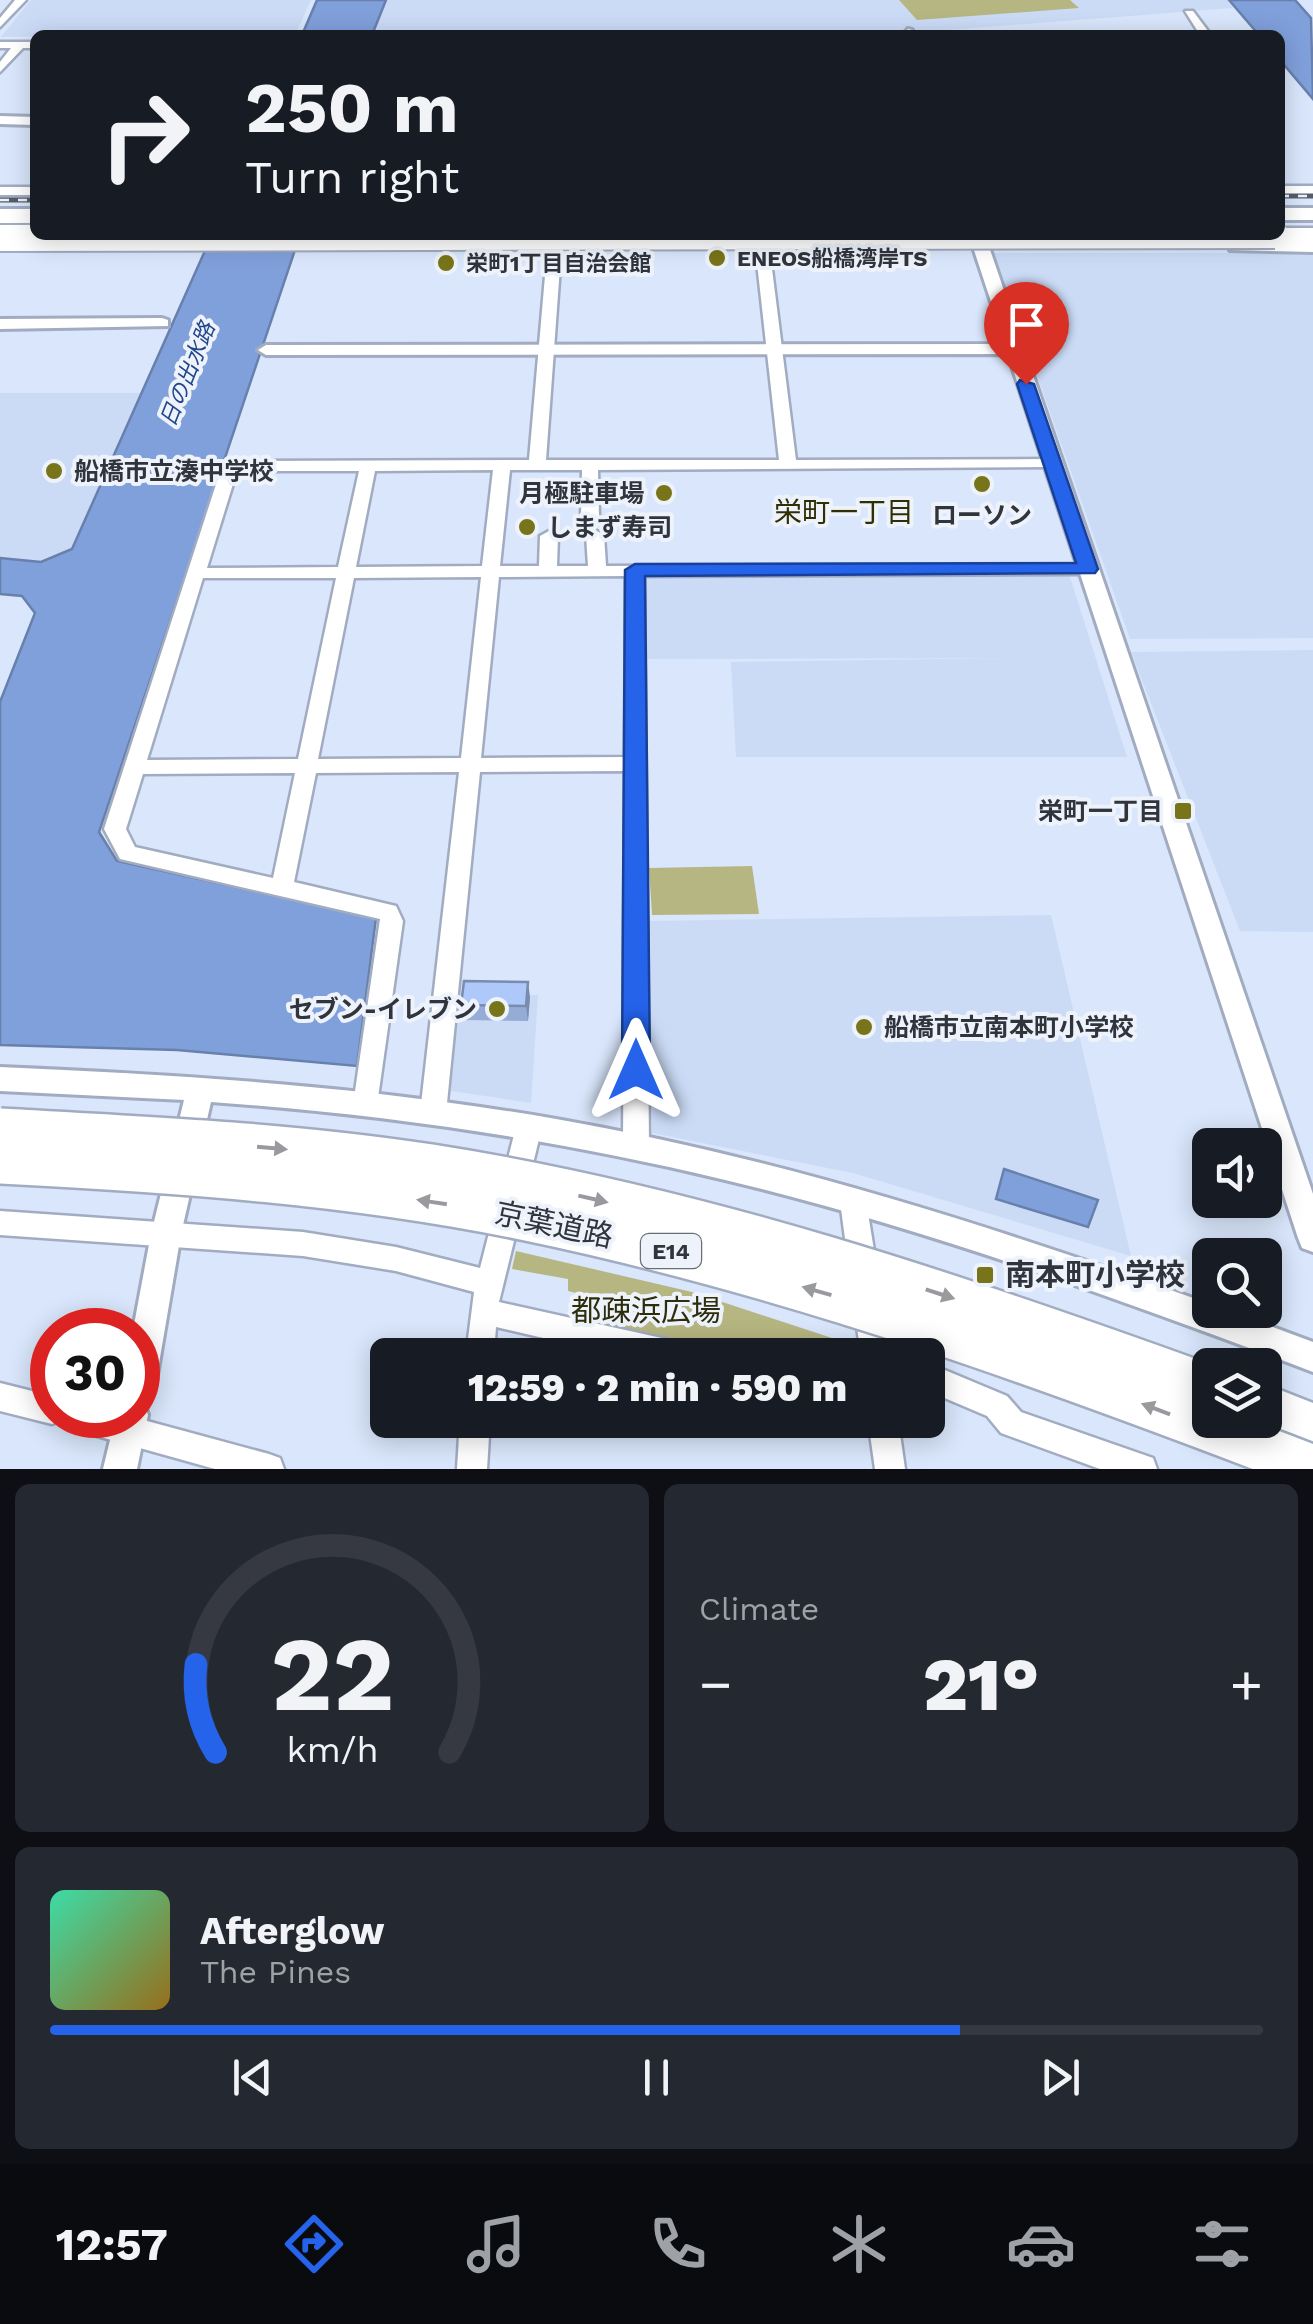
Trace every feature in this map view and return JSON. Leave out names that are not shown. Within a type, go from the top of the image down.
[{"type":"highway","points":[[1285,214],[1313,214]]},
{"type":"highway","points":[[1285,223],[1313,223]]},
{"type":"highway","points":[[1285,235],[1313,235]]},
{"type":"highway","points":[[0,238],[30,238]]},
{"type":"highway","points":[[0,246],[622,246],[914,240]]},
{"type":"highway","points":[[1026,240],[1178,246],[1313,245]]},
{"type":"highway","points":[[1170,240],[1208,246]]},
{"type":"highway","name":"京葉道路","points":[[0,1131],[308,1151],[432,1167],[556,1190],[850,1265],[1044,1327],[1192,1381]]},
{"type":"highway","name":"京葉道路","points":[[0,1161],[279,1180],[524,1218],[690,1255],[842,1298],[1035,1364],[1313,1468]]},
{"type":"highway","points":[[1282,1416],[1313,1428]]},
{"type":"street","points":[[0,24],[21,0]]},
{"type":"street","points":[[1188,14],[1202,30]]},
{"type":"street","points":[[0,45],[30,46]]},
{"type":"street","points":[[0,69],[20,45]]},
{"type":"street","points":[[0,120],[30,120]]},
{"type":"street","points":[[1285,190],[1313,190]]},
{"type":"street","points":[[0,191],[30,191]]},
{"type":"street","points":[[17,219],[30,198]]},
{"type":"street","points":[[976,240],[1313,1238]]},
{"type":"street","points":[[762,245],[788,465]]},
{"type":"street","points":[[537,466],[554,253]]},
{"type":"street","points":[[0,324],[162,324]]},
{"type":"street","points":[[266,350],[1014,350]]},
{"type":"street","points":[[365,1105],[392,921],[376,906],[128,853],[114,829],[230,466],[1053,464]]},
{"type":"street","points":[[590,465],[597,570]]},
{"type":"street","points":[[282,888],[368,466]]},
{"type":"street","points":[[433,1113],[502,466]]},
{"type":"street","points":[[548,571],[550,536]]},
{"type":"street","points":[[196,573],[1088,569]]},
{"type":"street","points":[[635,570],[636,1146]]},
{"type":"street","points":[[134,767],[637,764]]},
{"type":"street","points":[[0,1078],[200,1089],[365,1105],[636,1146],[854,1201],[1117,1283],[1313,1357]]},
{"type":"street","points":[[153,1308],[200,1089]]},
{"type":"street","points":[[482,1338],[487,1297],[530,1127]]},
{"type":"street","points":[[854,1201],[873,1338]]},
{"type":"street","points":[[0,1223],[303,1244],[396,1259],[487,1297],[620,1338]]},
{"type":"street","points":[[945,1384],[997,1406],[1011,1423],[1142,1469]]},
{"type":"street","points":[[0,1397],[30,1404]]},
{"type":"street","points":[[160,1432],[269,1469]]},
{"type":"street","points":[[120,1469],[127,1438]]},
{"type":"street","points":[[472,1469],[474,1438]]},
{"type":"street","points":[[886,1438],[890,1469]]},
{"type":"shaded area","points":[[31,0],[311,0],[297,30],[30,30],[30,37],[1,37]]},
{"type":"shaded area","points":[[386,0],[1227,0],[1233,8],[948,30],[374,30]]},
{"type":"shaded area","points":[[994,253],[1313,253],[1313,638],[1130,639]]},
{"type":"shaded area","name":"船橋市立湊中学校","points":[[0,393],[142,393],[72,549],[41,562],[0,558]]},
{"type":"shaded area","points":[[1069,574],[1127,757],[736,757],[731,662],[1013,658],[645,659],[645,576]]},
{"type":"shaded area","points":[[1313,650],[1313,932],[1240,931],[1131,652]]},
{"type":"shaded area","name":"船橋市立南本町小学校","points":[[1051,915],[1131,1256],[853,1173],[652,1133],[650,921]]},
{"type":"shaded area","points":[[455,995],[538,995],[531,1103],[445,1090]]},
{"type":"green space","points":[[899,0],[1070,0],[1079,8],[917,20]]},
{"type":"green space","points":[[752,866],[759,914],[652,915],[649,868]]},
{"type":"green space","name":"都疎浜広場","points":[[516,1251],[692,1292],[832,1338],[636,1338],[605,1331],[608,1301],[568,1291],[568,1279],[512,1269]]},
{"type":"water","points":[[317,0],[386,0],[374,30],[304,30]]},
{"type":"water","points":[[1229,0],[1295,0],[1311,18],[1313,99],[1285,66],[1285,30],[1255,30]]},
{"type":"water","name":"日の出水路","points":[[210,240],[298,240],[99,832],[117,861],[376,918],[357,1066],[177,1050],[0,1045],[0,702],[35,613],[22,596],[0,594],[0,558],[41,562],[72,549]]},
{"type":"water","points":[[1004,1169],[1098,1200],[1088,1227],[996,1199]]},
{"type":"building","points":[[464,981],[528,982],[526,1006],[461,1005]]},
{"type":"railway","points":[[1285,196],[1313,196]]},
{"type":"railway","points":[[0,200],[30,200]]},
{"type":"place","name":"ENEOS船橋湾岸TS","points":[[717,258]]},
{"type":"place","name":"栄町1丁目自治会館","points":[[446,263]]},
{"type":"place","name":"船橋市立湊中学校","points":[[54,471]]},
{"type":"place","name":"ローソン","points":[[982,484]]},
{"type":"place","name":"月極駐車場","points":[[664,493]]},
{"type":"place","name":"しまず寿司","points":[[527,527]]},
{"type":"place","name":"栄町一丁目","points":[[1183,811]]},
{"type":"place","name":"セブン-イレブン","points":[[497,1009]]},
{"type":"place","name":"船橋市立南本町小学校","points":[[864,1027]]},
{"type":"place","name":"南本町小学校","points":[[985,1275]]},
{"type":"district","name":"栄町一丁目","points":[[844,512]]},
{"type":"route","points":[[636,1070],[635,570],[1088,569],[1026,384]]}]
